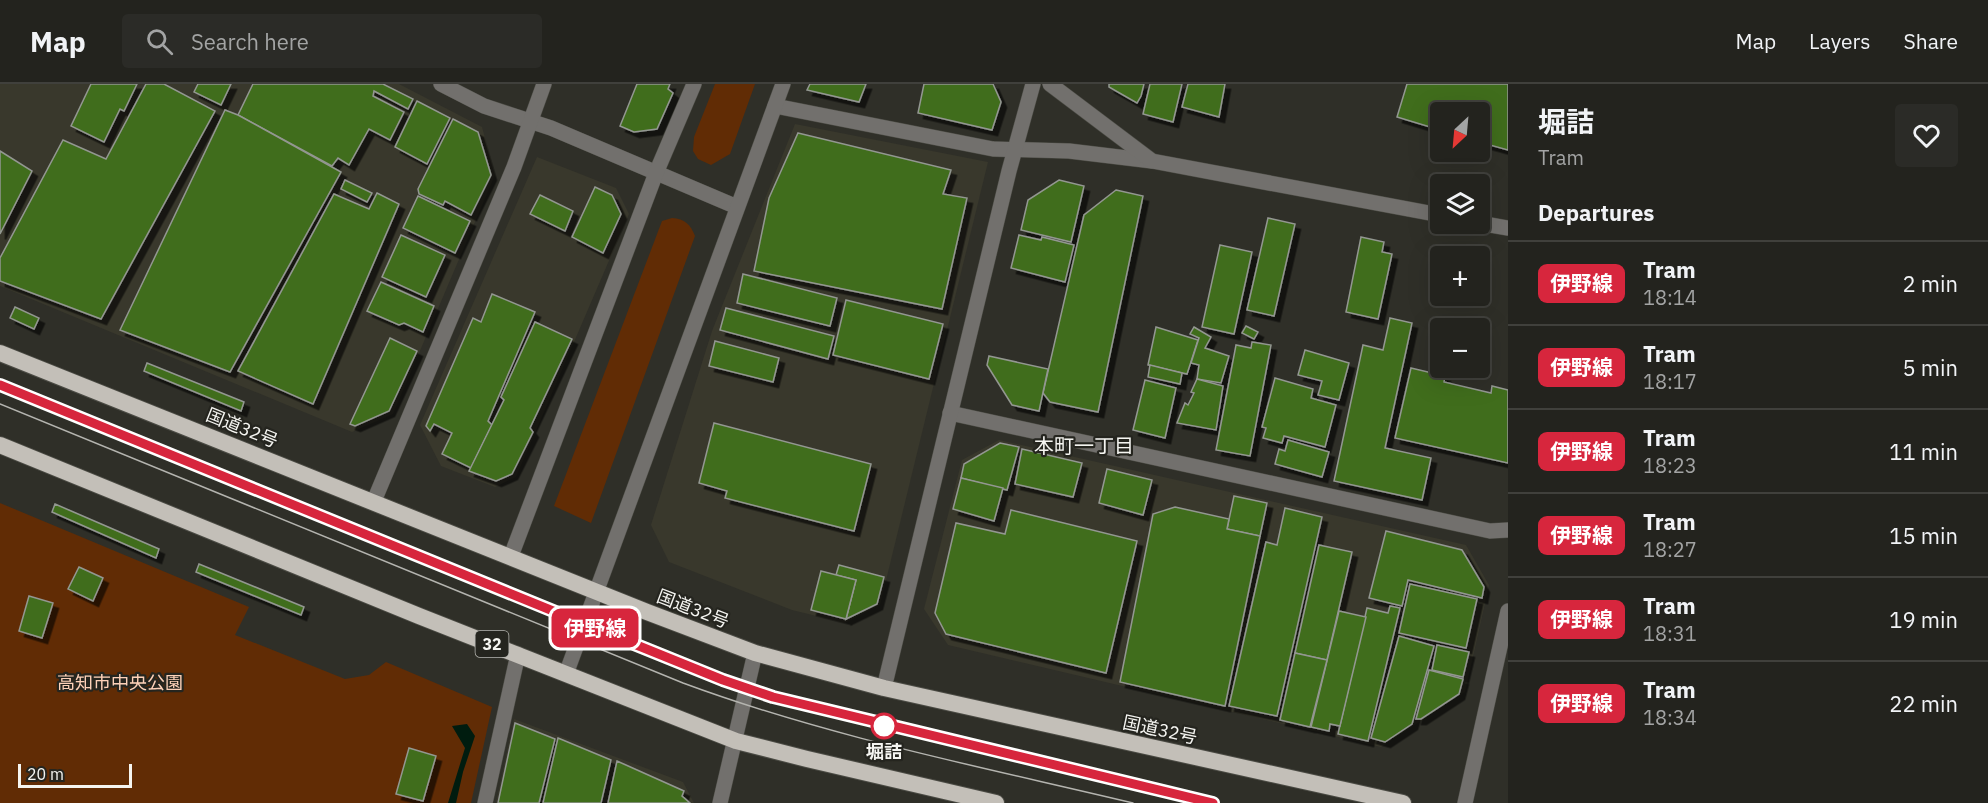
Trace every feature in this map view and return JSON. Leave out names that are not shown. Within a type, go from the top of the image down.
[{"type":"highway","name":"国道32号","points":[[0,353],[374,501],[646,612],[755,653],[884,688],[1403,803]]},
{"type":"highway","name":"32","points":[[0,446],[419,616],[736,741],[996,803]]},
{"type":"street","points":[[441,84],[484,106],[551,128],[737,207]]},
{"type":"street","points":[[374,501],[514,167],[544,84]]},
{"type":"street","points":[[511,556],[656,173],[694,84]]},
{"type":"street","points":[[566,674],[783,84]]},
{"type":"street","points":[[884,688],[1009,171],[1033,84]]},
{"type":"street","points":[[1050,84],[1152,161]]},
{"type":"street","points":[[775,106],[993,149],[1069,151],[1152,161],[1430,213]]},
{"type":"street","points":[[1490,224],[1508,228]]},
{"type":"street","points":[[950,413],[1490,531],[1508,530]]},
{"type":"street","points":[[1465,803],[1508,611]]},
{"type":"street","points":[[720,803],[755,653]]},
{"type":"street","points":[[485,803],[518,654]]},
{"type":"shaded area","points":[[0,84],[399,84],[482,127],[495,175],[393,414],[352,432],[0,286]]},
{"type":"shaded area","points":[[795,124],[988,162],[880,605],[845,623],[792,610],[669,562],[651,525],[712,331]]},
{"type":"shaded area","points":[[537,157],[616,188],[629,214],[516,477],[495,487],[441,466],[420,425]]},
{"type":"shaded area","points":[[999,440],[1466,545],[1489,585],[1465,692],[1381,747],[948,645],[924,609],[962,460]]},
{"type":"shaded area","points":[[514,719],[683,782],[694,803],[496,803]]},
{"type":"shaded area","points":[[467,724],[475,736],[456,803],[448,803],[465,748],[452,726]]},
{"type":"green space","points":[[715,84],[755,84],[730,154],[711,165],[698,159],[693,151],[694,137]]},
{"type":"green space","points":[[672,218],[686,223],[695,236],[591,523],[554,506],[662,221]]},
{"type":"green space","name":"高知市中央公園","points":[[0,503],[249,607],[235,635],[345,679],[369,675],[386,662],[492,707],[471,803],[0,803]]},
{"type":"building","points":[[91,84],[137,84],[124,111],[120,109],[104,142],[71,126]]},
{"type":"building","points":[[146,84],[164,84],[215,111],[101,319],[0,281],[0,258],[63,140],[106,159]]},
{"type":"building","points":[[198,84],[231,84],[221,105],[194,92]]},
{"type":"building","points":[[253,84],[383,84],[413,99],[408,109],[374,91],[373,96],[404,112],[390,140],[369,129],[349,165],[338,158],[332,166],[238,115]]},
{"type":"building","points":[[637,84],[670,84],[668,89],[673,93],[657,129],[634,132],[620,126]]},
{"type":"building","points":[[810,84],[866,84],[859,102],[807,90]]},
{"type":"building","points":[[924,84],[993,84],[1001,102],[992,130],[918,113]]},
{"type":"building","points":[[1109,84],[1144,84],[1137,103],[1109,87]]},
{"type":"building","points":[[1150,84],[1182,84],[1173,122],[1143,114]]},
{"type":"building","points":[[1188,84],[1225,84],[1219,117],[1182,107]]},
{"type":"building","points":[[1407,84],[1508,84],[1508,150],[1490,145],[1490,102],[1430,102],[1430,127],[1397,117]]},
{"type":"building","points":[[417,101],[450,118],[427,164],[395,147]]},
{"type":"building","points":[[225,110],[341,172],[230,372],[120,330]]},
{"type":"building","points":[[453,119],[478,132],[491,175],[471,215],[445,201],[443,205],[419,194],[418,189]]},
{"type":"building","points":[[798,133],[951,170],[943,194],[967,198],[942,309],[754,271],[769,198]]},
{"type":"building","points":[[0,151],[32,171],[0,234]]},
{"type":"building","points":[[345,180],[372,193],[367,202],[341,189]]},
{"type":"building","points":[[1059,180],[1084,186],[1071,242],[1021,230],[1028,200]]},
{"type":"building","points":[[595,187],[612,195],[621,214],[603,253],[572,237]]},
{"type":"building","points":[[1116,190],[1143,196],[1098,412],[1050,402],[1043,393],[1084,215]]},
{"type":"building","points":[[377,193],[399,204],[313,404],[238,371],[334,194],[369,209]]},
{"type":"building","points":[[540,195],[573,211],[565,231],[530,214]]},
{"type":"building","points":[[418,196],[470,221],[455,253],[403,228]]},
{"type":"building","points":[[1268,218],[1295,224],[1274,316],[1247,310]]},
{"type":"building","points":[[401,235],[445,255],[426,297],[382,277]]},
{"type":"building","points":[[1019,235],[1041,240],[1042,237],[1074,245],[1065,282],[1011,268]]},
{"type":"building","points":[[1361,237],[1384,242],[1382,252],[1392,254],[1378,319],[1346,312]]},
{"type":"building","points":[[1220,245],[1252,252],[1234,334],[1202,327]]},
{"type":"building","points":[[743,274],[837,298],[830,326],[737,303]]},
{"type":"building","points":[[381,282],[434,306],[423,332],[404,323],[399,325],[367,311]]},
{"type":"building","points":[[492,294],[535,312],[488,421],[492,425],[471,468],[442,454],[452,433],[434,424],[430,431],[426,426],[473,318],[481,322]]},
{"type":"building","points":[[846,300],[943,324],[929,379],[833,355]]},
{"type":"building","points":[[15,307],[39,318],[34,329],[10,318]]},
{"type":"building","points":[[726,308],[834,336],[828,359],[720,330]]},
{"type":"building","points":[[1390,318],[1412,323],[1385,448],[1431,458],[1422,500],[1334,481],[1363,345],[1383,350]]},
{"type":"building","points":[[535,322],[572,339],[530,428],[533,432],[512,474],[496,481],[469,471],[504,400],[501,397]]},
{"type":"building","points":[[1246,326],[1258,332],[1254,339],[1242,333]]},
{"type":"building","points":[[1156,327],[1198,340],[1187,374],[1148,365]]},
{"type":"building","points":[[1194,327],[1211,337],[1205,348],[1229,356],[1221,383],[1197,379],[1199,365],[1191,363],[1199,338],[1190,334]]},
{"type":"building","points":[[390,338],[417,351],[389,411],[355,426],[350,424]]},
{"type":"building","points":[[715,341],[779,358],[773,382],[709,366]]},
{"type":"building","points":[[1252,342],[1271,345],[1250,456],[1216,450],[1236,345],[1251,348]]},
{"type":"building","points":[[1305,350],[1349,363],[1339,400],[1318,395],[1322,381],[1298,375]]},
{"type":"building","points":[[989,356],[1048,369],[1039,411],[1012,405],[987,365]]},
{"type":"building","points":[[147,363],[244,402],[241,411],[144,371]]},
{"type":"building","points":[[1150,365],[1182,373],[1180,384],[1148,377]]},
{"type":"building","points":[[1411,368],[1430,372],[1430,378],[1445,378],[1444,382],[1491,393],[1492,386],[1508,390],[1508,463],[1395,438]]},
{"type":"building","points":[[1275,378],[1313,389],[1311,398],[1336,405],[1325,447],[1284,436],[1282,443],[1263,438],[1266,428],[1262,427]]},
{"type":"building","points":[[1197,379],[1223,386],[1216,430],[1177,423],[1185,403],[1188,405],[1194,393],[1191,392]]},
{"type":"building","points":[[1145,380],[1176,388],[1165,438],[1133,430]]},
{"type":"building","points":[[714,423],[871,464],[854,531],[725,498],[727,491],[699,483]]},
{"type":"building","points":[[1288,440],[1329,452],[1322,477],[1275,464],[1279,449],[1285,451]]},
{"type":"building","points":[[1000,443],[1019,447],[1007,490],[961,478],[964,464]]},
{"type":"building","points":[[1022,449],[1082,463],[1073,497],[1015,484]]},
{"type":"building","points":[[1107,469],[1152,480],[1143,515],[1099,503]]},
{"type":"building","points":[[961,478],[1003,488],[994,521],[953,509]]},
{"type":"building","points":[[1234,496],[1267,503],[1260,536],[1227,529]]},
{"type":"building","points":[[55,504],[159,549],[156,558],[52,512]]},
{"type":"building","points":[[1175,507],[1229,519],[1227,529],[1260,536],[1225,706],[1120,682],[1153,514]]},
{"type":"building","points":[[1285,508],[1322,517],[1277,716],[1229,706],[1266,542],[1277,545]]},
{"type":"building","points":[[1011,510],[1137,541],[1106,673],[946,634],[935,613],[956,523],[1005,534]]},
{"type":"building","points":[[1386,531],[1462,550],[1484,587],[1482,598],[1408,580],[1402,606],[1369,598]]},
{"type":"building","points":[[1319,545],[1352,552],[1327,660],[1295,653]]},
{"type":"building","points":[[199,564],[304,607],[301,615],[196,572]]},
{"type":"building","points":[[839,565],[884,577],[877,604],[846,619],[856,580],[836,575]]},
{"type":"building","points":[[79,567],[103,578],[93,601],[68,589]]},
{"type":"building","points":[[821,571],[856,580],[846,619],[811,610]]},
{"type":"building","points":[[1410,584],[1477,599],[1466,648],[1399,633]]},
{"type":"building","points":[[29,596],[53,603],[42,638],[19,631]]},
{"type":"building","points":[[1390,606],[1400,608],[1368,741],[1338,734],[1367,608],[1388,613]]},
{"type":"building","points":[[1339,611],[1366,617],[1340,726],[1330,724],[1329,731],[1311,727]]},
{"type":"building","points":[[1399,636],[1434,646],[1412,724],[1385,742],[1371,738]]},
{"type":"building","points":[[1437,645],[1469,652],[1463,677],[1432,670]]},
{"type":"building","points":[[1295,653],[1327,660],[1310,727],[1280,720]]},
{"type":"building","points":[[1429,670],[1463,679],[1459,694],[1421,719],[1416,719]]},
{"type":"building","points":[[515,723],[555,739],[539,803],[498,803]]},
{"type":"building","points":[[558,738],[611,760],[601,803],[543,803]]},
{"type":"building","points":[[409,748],[436,756],[423,801],[396,794]]},
{"type":"building","points":[[617,761],[684,791],[682,796],[690,803],[608,803]]},
{"type":"tram line","points":[[0,385],[723,680],[773,697],[1213,803]]},
{"type":"tram line","name":"伊野線","points":[[0,385],[723,680],[792,703],[1213,803]]},
{"type":"tram line","points":[[0,404],[683,683],[850,735],[1133,803]]},
{"type":"place","name":"堀詰","points":[[884,726]]},
{"type":"district","name":"本町一丁目","points":[[1084,446]]}]
